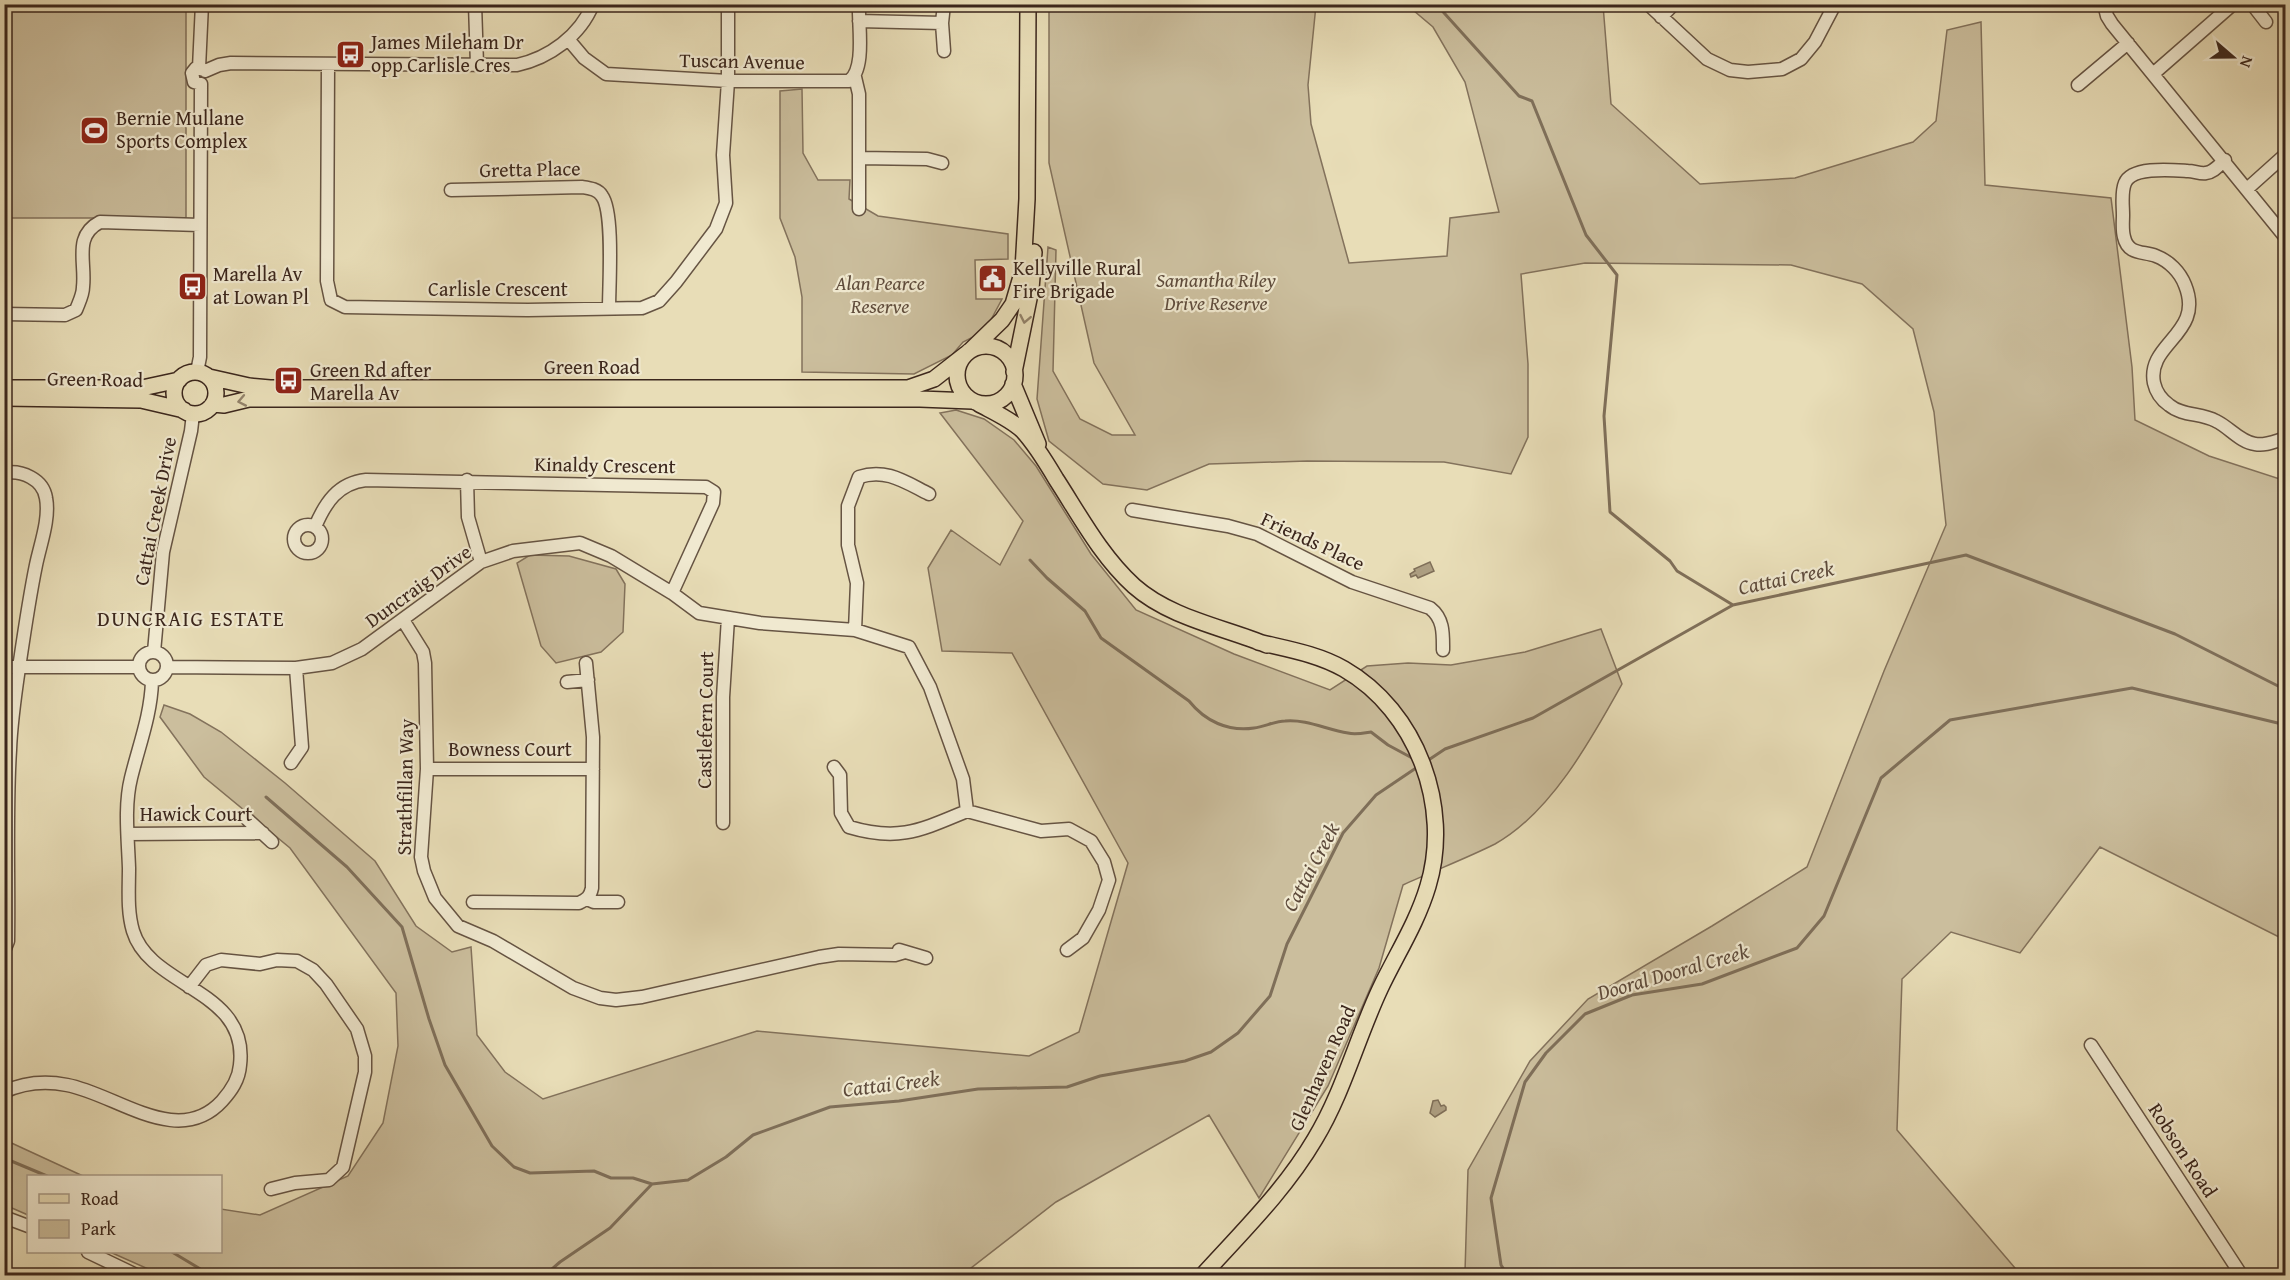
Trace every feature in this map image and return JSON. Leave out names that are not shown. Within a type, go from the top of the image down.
[{"type":"main road","points":[[1014,378],[1009,358],[999,350],[983,346],[968,352],[960,361],[956,378],[964,395],[976,403],[990,404],[1000,401],[1008,394],[1014,378],[1033,274],[1033,237],[1028,199],[1028,4]]},
{"type":"main road","name":"Green Road","points":[[203,374],[249,386],[270,388],[908,388],[934,379],[968,352],[1002,320],[1019,288],[1023,270],[1028,199]]},
{"type":"main road","points":[[186,374],[203,374],[216,391],[213,404],[205,411],[188,412],[175,397],[179,380],[186,374]]},
{"type":"main road","name":"Glenhaven Road","points":[[1014,378],[1044,459]]},
{"type":"main road","name":"Green Road","points":[[4,388],[142,388],[179,380]]},
{"type":"main road","name":"Green Road","points":[[4,398],[141,400],[188,412]]},
{"type":"main road","name":"Green Road","points":[[213,404],[224,405],[249,399],[920,399],[976,403]]},
{"type":"main road","name":"Glenhaven Road","points":[[976,403],[1011,422],[1022,431],[1044,459],[1089,531],[1116,567],[1133,584],[1163,605],[1258,642],[1324,659],[1346,670],[1369,687],[1390,716],[1413,740],[1425,788],[1425,847],[1419,881],[1399,952],[1380,989],[1337,1096],[1316,1138],[1299,1165],[1274,1196],[1202,1275]]},
{"type":"street","points":[[202,4],[202,69]]},
{"type":"street","points":[[475,4],[477,65]]},
{"type":"street","points":[[203,374],[200,357],[201,84],[194,82],[191,76],[193,71],[231,63],[506,66],[526,63],[547,54],[568,39],[585,19],[593,4]]},
{"type":"street","name":"Carlisle Crescent","points":[[327,65],[327,281],[331,300],[345,307],[528,310],[642,308],[659,301],[717,228],[726,204],[723,154],[728,81],[728,4]]},
{"type":"street","points":[[859,4],[860,63],[855,77],[859,94],[860,209]]},
{"type":"street","points":[[944,4],[942,23],[944,51]]},
{"type":"street","points":[[1648,4],[1702,55],[1723,68],[1740,72],[1771,71],[1792,65],[1809,52],[1835,4]]},
{"type":"street","points":[[1661,17],[1674,4]]},
{"type":"street","points":[[2104,4],[2107,15],[2128,43],[2286,238]]},
{"type":"street","points":[[2153,74],[2233,4]]},
{"type":"street","points":[[2252,4],[2266,22]]},
{"type":"street","points":[[858,21],[942,23]]},
{"type":"street","name":"Tuscan Avenue","points":[[568,39],[584,58],[606,74],[728,81],[849,81],[855,77]]},
{"type":"street","points":[[2078,85],[2128,43]]},
{"type":"street","points":[[2247,189],[2286,154]]},
{"type":"street","points":[[859,158],[927,159],[942,163]]},
{"type":"street","points":[[2224,160],[2214,170],[2205,174],[2190,171],[2139,171],[2129,177],[2124,185],[2123,236],[2127,246],[2134,251],[2156,256],[2168,263],[2181,277],[2187,292],[2186,321],[2175,338],[2160,354],[2155,364],[2154,383],[2169,406],[2215,420],[2246,442],[2261,445],[2286,438]]},
{"type":"street","name":"Gretta Place","points":[[451,190],[582,187],[591,188],[603,196],[609,220],[609,308]]},
{"type":"street","points":[[4,314],[65,315],[76,310],[83,287],[85,236],[91,227],[100,222],[200,225]]},
{"type":"street","name":"Cattai Creek Drive","points":[[154,652],[163,552],[191,431],[188,412]]},
{"type":"street","points":[[4,473],[14,471],[27,475],[44,489],[47,500],[19,667],[9,750],[8,941],[4,951]]},
{"type":"street","points":[[855,630],[857,583],[848,545],[848,506],[859,477],[872,473],[893,476],[929,494]]},
{"type":"street","points":[[315,527],[324,507],[334,495],[358,481],[467,480],[468,517],[481,562]]},
{"type":"street","name":"Kinaldy Crescent","points":[[467,480],[706,487],[714,492],[713,503],[672,593]]},
{"type":"street","name":"Friends Place","points":[[1132,510],[1228,526],[1257,534],[1352,582],[1430,608],[1441,622],[1443,650]]},
{"type":"street","name":"Duncraig Drive","points":[[167,667],[318,667],[362,649],[481,562],[513,551],[580,543],[611,556],[672,593],[699,613],[760,623],[855,630],[909,647],[930,687],[963,779],[967,811]]},
{"type":"street","name":"Castlefern Court","points":[[723,823],[723,697],[728,618]]},
{"type":"street","name":"Strathfillan Way","points":[[403,620],[423,652],[425,663],[427,769],[422,857],[424,871],[435,898],[458,926],[493,941],[573,988],[600,998],[642,997],[839,954],[895,955],[905,952],[926,958]]},
{"type":"street","points":[[154,652],[164,657],[167,667],[161,678],[152,681],[141,674],[139,667],[141,658],[145,654],[154,652]]},
{"type":"street","name":"Bowness Court","points":[[586,663],[593,737],[592,888],[587,899]]},
{"type":"street","points":[[4,667],[139,667]]},
{"type":"street","points":[[291,763],[302,747],[296,668]]},
{"type":"street","points":[[567,682],[588,680]]},
{"type":"street","points":[[4,1092],[16,1086],[65,1084],[87,1090],[165,1120],[182,1122],[202,1117],[218,1105],[232,1089],[240,1069],[242,1052],[239,1035],[229,1018],[144,951],[133,933],[130,915],[128,834],[131,779],[151,705],[152,681]]},
{"type":"street","points":[[834,767],[840,775],[841,813],[849,827],[881,835],[895,835],[934,825],[967,811],[1041,831],[1069,830],[1091,841],[1104,862],[1110,880],[1099,910],[1083,938],[1067,950]]},
{"type":"street","name":"Bowness Court","points":[[427,769],[593,769]]},
{"type":"street","name":"Hawick Court","points":[[128,834],[268,838],[247,819]]},
{"type":"street","points":[[473,902],[579,903],[587,899],[594,902],[618,902]]},
{"type":"street","points":[[189,987],[206,965],[221,960],[260,964],[277,960],[297,961],[313,970],[326,984],[357,1029],[365,1056],[365,1072],[343,1167],[329,1180],[295,1183],[271,1189]]},
{"type":"street","name":"Robson Road","points":[[2091,1045],[2242,1275]]},
{"type":"street","points":[[4,1216],[27,1226]]},
{"type":"street","points":[[92,1253],[138,1275]]},
{"type":"green space","name":"Bernie Mullane Sports Complex","points":[[5,5],[186,5],[186,218],[5,218]]},
{"type":"green space","name":"Samantha Riley Drive Reserve","points":[[1049,5],[1316,5],[1308,85],[1311,124],[1349,263],[1447,256],[1450,218],[1499,212],[1465,82],[1433,27],[1407,5],[1603,5],[1611,104],[1700,184],[1795,178],[1913,142],[1936,121],[1947,30],[1981,22],[1985,185],[2111,198],[2132,367],[2135,420],[2209,456],[2286,481],[2285,940],[2100,847],[2020,953],[1951,932],[1902,979],[1897,1130],[2021,1275],[1466,1276],[1465,1272],[1468,1170],[1530,1061],[1588,999],[1807,867],[1884,671],[1946,525],[1934,412],[1913,329],[1862,284],[1791,265],[1585,263],[1521,274],[1528,364],[1528,437],[1511,474],[1444,462],[1307,461],[1209,464],[1147,490],[1103,484],[1049,441],[1037,399],[1048,247],[1056,250],[1053,371],[1080,419],[1112,435],[1135,435],[1094,363],[1049,163]]},
{"type":"green space","name":"Alan Pearce Reserve","points":[[802,89],[803,153],[818,180],[850,180],[849,199],[878,216],[1008,234],[1008,259],[975,260],[976,299],[1002,299],[985,331],[963,342],[952,355],[914,374],[802,372],[802,297],[795,257],[780,218],[780,91]]},
{"type":"green space","points":[[956,410],[984,419],[1014,440],[1036,466],[1091,554],[1136,610],[1234,654],[1330,690],[1367,666],[1408,663],[1451,665],[1525,652],[1601,629],[1622,684],[1597,727],[1552,794],[1515,830],[1495,844],[1403,885],[1379,968],[1328,1086],[1259,1198],[1209,1115],[1056,1202],[962,1275],[164,1276],[112,1253],[222,1253],[222,1209],[260,1215],[348,1176],[383,1123],[398,1046],[396,993],[290,848],[204,777],[160,717],[164,705],[190,714],[221,732],[285,783],[375,861],[416,926],[452,952],[471,947],[477,1035],[505,1072],[543,1099],[757,1031],[1029,1056],[1079,1032],[1128,863],[1012,653],[942,651],[928,568],[951,530],[1000,565],[1023,521],[940,413]]},
{"type":"green space","points":[[530,555],[569,556],[616,569],[625,584],[623,632],[601,652],[556,663],[541,646],[517,563]]},
{"type":"green space","points":[[2285,1007],[2286,1143],[2280,1143]]},
{"type":"green space","points":[[5,1140],[81,1175],[27,1175],[27,1215],[5,1205]]},
{"type":"shaded area","points":[[1430,562],[1434,571],[1418,578],[1416,575],[1411,577],[1410,574],[1415,571],[1414,569]]},
{"type":"shaded area","points":[[1438,1100],[1441,1106],[1446,1107],[1446,1110],[1435,1117],[1430,1113],[1433,1101]]},
{"type":"waterway","points":[[1436,4],[1519,96],[1532,101],[1586,235],[1617,275],[1604,416],[1610,512],[1670,561],[1677,571],[1733,605]]},
{"type":"waterway","name":"Cattai Creek","points":[[1427,761],[1445,749],[1533,718],[1733,605],[1966,555],[2175,634],[2286,690]]},
{"type":"waterway","points":[[1030,560],[1085,611],[1101,638],[1218,724],[1244,729],[1293,721],[1351,734],[1371,732],[1388,745],[1414,759]]},
{"type":"waterway","name":"Dooral Dooral Creek","points":[[1508,1276],[1501,1265],[1491,1198],[1525,1082],[1546,1053],[1585,1014],[1632,995],[1702,984],[1797,948],[1824,916],[1881,778],[1950,720],[2132,688],[2286,725]]},
{"type":"waterway","name":"Cattai Creek","points":[[544,1276],[560,1262],[610,1228],[652,1184],[688,1180],[726,1157],[753,1135],[830,1107],[899,1101],[978,1089],[1067,1087],[1100,1076],[1185,1061],[1211,1052],[1238,1033],[1270,996],[1287,944],[1343,833],[1376,795],[1419,766]]},
{"type":"waterway","points":[[266,797],[347,867],[402,927],[445,1065],[492,1146],[514,1167],[530,1173],[594,1171],[611,1178],[633,1178],[652,1184]]},
{"type":"waterway","points":[[4,1158],[45,1175]]},
{"type":"waterway","points":[[174,1253],[212,1276]]},
{"type":"place","name":"James Mileham Dr opp Carlisle Cres","points":[[350,54]]},
{"type":"place","name":"Bernie Mullane Sports Complex","points":[[95,130]]},
{"type":"place","name":"Kellyville Rural Fire Brigade","points":[[992,279]]},
{"type":"place","name":"Marella Av at Lowan Pl","points":[[192,286]]},
{"type":"place","name":"Green Rd after Marella Av","points":[[289,381]]},
{"type":"district","name":"DUNCRAIG ESTATE","points":[[191,619]]}]
